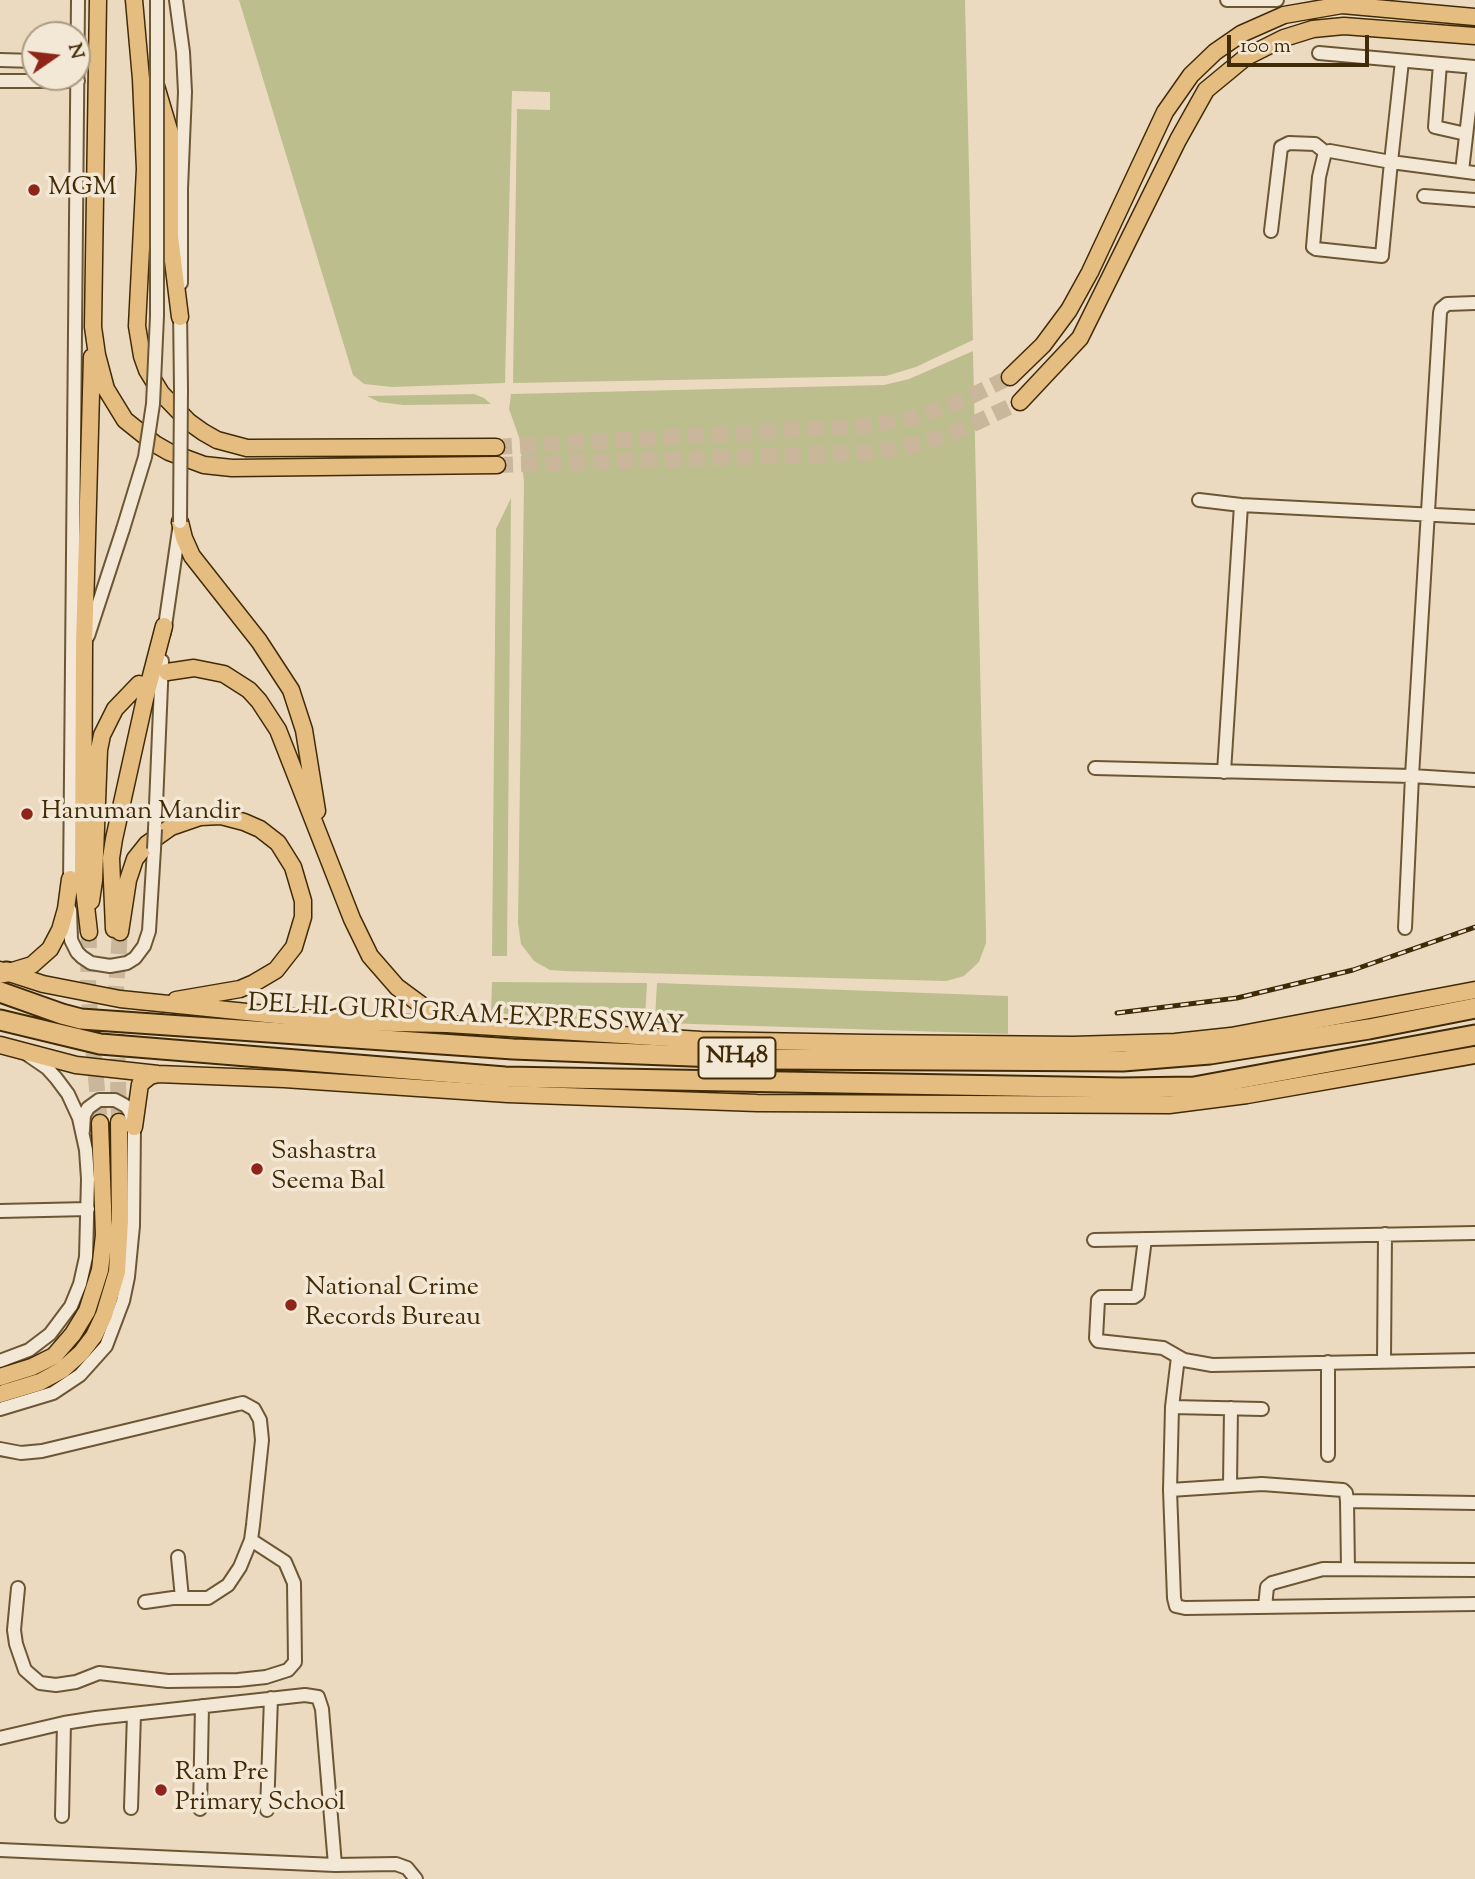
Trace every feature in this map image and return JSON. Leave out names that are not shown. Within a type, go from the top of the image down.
[{"type":"highway","name":"DELHI-GURUGRAM EXPRESSWAY","points":[[0,992],[81,1019],[513,1049],[768,1059],[1123,1061],[1210,1054],[1369,1029],[1475,1008]]},
{"type":"highway","name":"DELHI-GURUGRAM EXPRESSWAY","points":[[0,1020],[100,1044],[505,1077],[1121,1088],[1194,1087],[1475,1035]]},
{"type":"main road","points":[[98,0],[84,646],[83,880],[89,926],[102,735],[115,709],[139,684]]},
{"type":"main road","points":[[134,0],[145,169],[137,326],[147,370],[161,393],[203,432],[217,440],[247,448],[496,447]]},
{"type":"main road","points":[[1010,377],[1043,345],[1069,310],[1090,272],[1165,112],[1191,75],[1215,52],[1241,34],[1284,15],[1340,3],[1370,9],[1475,17]]},
{"type":"main road","points":[[1369,28],[1370,9]]},
{"type":"main road","points":[[1020,402],[1080,338],[1178,140],[1206,90],[1246,57],[1283,38],[1313,29],[1344,26],[1475,36]]},
{"type":"main road","points":[[139,57],[158,90],[170,133],[170,237],[180,317]]},
{"type":"main road","points":[[93,327],[101,373],[114,405],[125,420],[155,444],[187,461],[232,468],[263,469],[497,465]]},
{"type":"main road","points":[[180,522],[192,556],[259,641],[291,690],[304,730],[321,828],[338,884]]},
{"type":"main road","points":[[157,1003],[240,989],[276,971],[295,947],[303,917],[303,901],[293,867],[278,843],[244,822],[211,816],[179,823],[154,838],[135,859],[117,932],[111,881],[114,839],[164,626]]},
{"type":"main road","points":[[167,673],[194,668],[216,672],[238,682],[259,701],[278,730],[361,938],[381,971],[397,987],[447,1024]]},
{"type":"main road","points":[[2,972],[32,965],[50,949],[60,930],[70,879]]},
{"type":"main road","points":[[2,972],[80,992],[157,1003],[344,1022],[447,1024],[701,1040],[1073,1045],[1163,1042],[1231,1036],[1475,990]]},
{"type":"main road","points":[[0,1045],[76,1065],[158,1074],[284,1079],[508,1094],[757,1103],[1169,1105],[1247,1095],[1475,1055]]},
{"type":"main road","points":[[0,1394],[40,1382],[62,1370],[81,1353],[94,1336],[104,1315],[117,1272],[126,1125],[140,1084],[150,1076],[158,1074]]},
{"type":"main road","points":[[0,1377],[33,1367],[54,1356],[73,1334],[87,1311],[100,1270],[104,1235],[100,1123]]},
{"type":"street","points":[[78,0],[78,21]]},
{"type":"street","points":[[84,646],[145,457],[153,404],[157,302],[157,0]]},
{"type":"street","points":[[78,91],[70,933],[77,953],[91,963],[110,966],[127,962],[140,953],[148,939],[164,626],[174,576],[180,522],[180,317],[185,92],[176,0]]},
{"type":"street","points":[[1227,0],[1278,0]]},
{"type":"street","points":[[1319,53],[1475,67],[1461,172]]},
{"type":"street","points":[[0,61],[21,61]]},
{"type":"street","points":[[1325,152],[1319,177],[1313,245],[1317,249],[1382,256],[1402,61]]},
{"type":"street","points":[[1440,64],[1435,127],[1466,134]]},
{"type":"street","points":[[0,81],[21,81]]},
{"type":"street","points":[[1270,231],[1281,146],[1289,143],[1315,144],[1325,152],[1475,173]]},
{"type":"street","points":[[1424,196],[1475,200]]},
{"type":"street","points":[[1405,928],[1440,313],[1447,304],[1475,303]]},
{"type":"street","points":[[1199,500],[1241,505],[1475,517]]},
{"type":"street","points":[[1224,772],[1241,505]]},
{"type":"street","points":[[1095,768],[1475,780]]},
{"type":"street","points":[[23,1053],[47,1068],[56,1078],[74,1104],[83,1131]]},
{"type":"street","points":[[0,1361],[40,1343],[71,1306],[80,1284],[86,1257],[88,1209],[83,1123],[88,1108],[93,1103],[104,1099],[115,1100],[126,1106],[133,1226],[123,1301],[106,1346],[67,1386],[0,1409]]},
{"type":"street","points":[[0,1211],[88,1209]]},
{"type":"street","points":[[1094,1240],[1475,1233]]},
{"type":"street","points":[[1384,1361],[1385,1234]]},
{"type":"street","points":[[1145,1239],[1138,1294],[1134,1297],[1099,1298],[1096,1338],[1101,1342],[1163,1348],[1192,1362],[1212,1365],[1475,1360]]},
{"type":"street","points":[[1178,1357],[1172,1407],[1170,1490],[1174,1598],[1177,1606],[1475,1604]]},
{"type":"street","points":[[1328,1362],[1328,1455]]},
{"type":"street","points":[[0,1449],[20,1453],[42,1451],[238,1404],[248,1405],[258,1414],[261,1440],[251,1539],[240,1567],[223,1589],[208,1598],[145,1602]]},
{"type":"street","points":[[1172,1407],[1262,1409]]},
{"type":"street","points":[[1230,1485],[1231,1408]]},
{"type":"street","points":[[1170,1490],[1262,1484],[1340,1489],[1346,1493],[1347,1501],[1348,1569]]},
{"type":"street","points":[[1347,1501],[1475,1503]]},
{"type":"street","points":[[19,1588],[14,1630],[16,1644],[25,1670],[40,1684],[76,1682],[99,1673],[168,1681],[266,1677],[288,1670],[295,1662],[295,1596],[292,1574],[285,1562],[251,1539]]},
{"type":"street","points":[[178,1557],[182,1598]]},
{"type":"street","points":[[1265,1607],[1267,1587],[1272,1583],[1324,1569],[1475,1570]]},
{"type":"street","points":[[0,1738],[64,1723],[271,1698],[312,1695],[318,1697],[321,1702],[335,1865]]},
{"type":"street","points":[[267,1810],[271,1698]]},
{"type":"street","points":[[200,1809],[202,1706]]},
{"type":"street","points":[[131,1808],[134,1714]]},
{"type":"street","points":[[62,1816],[64,1723]]},
{"type":"street","points":[[0,1850],[335,1865],[402,1865],[413,1872],[416,1879]]},
{"type":"green space","points":[[239,0],[965,0],[973,340],[916,367],[886,376],[513,383],[517,109],[550,110],[550,92],[512,91],[505,383],[392,387],[364,384],[353,375]]},
{"type":"green space","points":[[973,351],[986,931],[986,943],[979,962],[964,976],[946,981],[564,971],[550,970],[534,961],[521,944],[518,923],[524,483],[520,440],[509,409],[511,394],[884,385],[909,379]]},
{"type":"green space","points":[[474,394],[491,404],[403,405],[379,402],[367,396]]},
{"type":"green space","points":[[511,498],[507,956],[492,956],[496,529]]},
{"type":"green space","points":[[492,982],[647,983],[645,1019],[641,1018],[641,1023],[491,1013]]},
{"type":"green space","points":[[657,983],[1008,996],[1008,1034],[662,1023],[661,1019],[655,1019]]},
{"type":"tunnel","points":[[496,447],[866,426],[916,417],[959,402],[1010,377]]},
{"type":"tunnel","points":[[497,465],[866,453],[920,444],[960,430],[1020,402]]},
{"type":"tunnel","points":[[89,932],[88,990],[100,1123]]},
{"type":"tunnel","points":[[119,1122],[116,990],[120,932]]},
{"type":"railway","points":[[1117,1013],[1237,998],[1353,970],[1475,927]]},
{"type":"place","name":"MGM","points":[[34,190]]},
{"type":"place","name":"Hanuman Mandir","points":[[27,814]]},
{"type":"place","name":"Sashastra Seema Bal","points":[[257,1169]]},
{"type":"place","name":"National Crime Records Bureau","points":[[291,1305]]},
{"type":"place","name":"Ram Pre Primary School","points":[[161,1790]]}]
